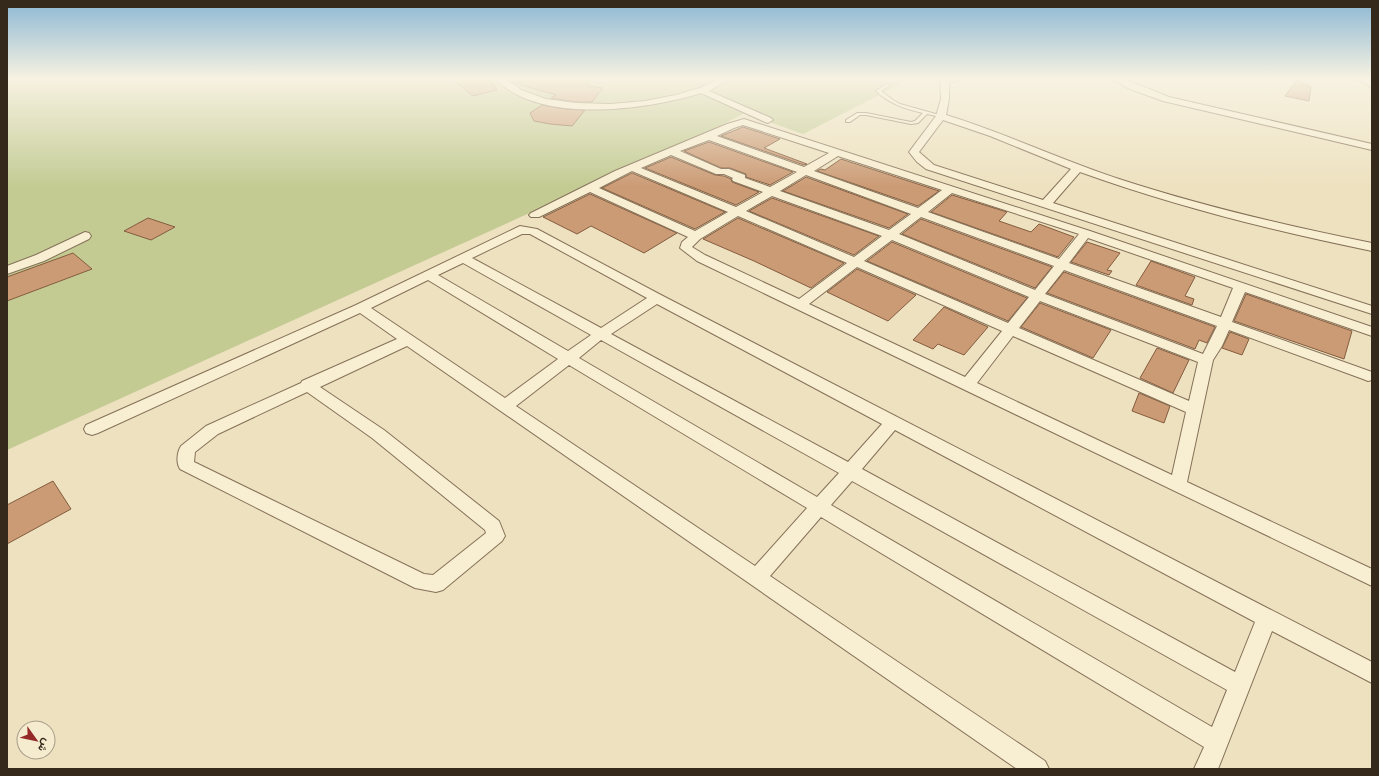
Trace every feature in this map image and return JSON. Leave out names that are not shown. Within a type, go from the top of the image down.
[{"type":"street","points":[[755,114],[833,145],[1372,324]]},
{"type":"street","points":[[1229,114],[1372,147]]},
{"type":"street","points":[[1372,247],[1239,218],[1156,195],[1078,168],[1000,136],[941,116],[914,152],[921,160],[930,166],[1372,310]]},
{"type":"street","points":[[536,215],[670,151],[738,122],[744,122],[1086,233],[1372,332]]},
{"type":"street","points":[[708,136],[1368,376]]},
{"type":"street","points":[[670,151],[720,172],[725,171],[741,177],[737,179],[891,235],[1037,295],[1206,360]]},
{"type":"street","points":[[838,152],[696,236],[686,245],[688,250],[701,258],[1372,578]]},
{"type":"street","points":[[633,168],[856,262],[1194,410]]},
{"type":"street","points":[[1046,204],[1078,168]]},
{"type":"street","points":[[590,188],[696,236]]},
{"type":"street","points":[[800,305],[950,189]]},
{"type":"street","points":[[92,429],[361,308],[520,230],[533,231],[656,298],[1372,673]]},
{"type":"street","points":[[967,385],[1086,233]]},
{"type":"street","points":[[7,270],[40,258],[85,236]]},
{"type":"street","points":[[463,258],[1240,686]]},
{"type":"street","points":[[428,275],[1217,742]]},
{"type":"street","points":[[1178,485],[1206,360],[1215,346],[1223,323],[1241,286]]},
{"type":"street","points":[[505,406],[601,334],[656,298]]},
{"type":"street","points":[[361,308],[1037,769]]},
{"type":"street","points":[[307,385],[378,434],[493,526],[496,536],[436,584],[422,582],[186,465],[187,450],[212,430],[307,385],[408,340]]},
{"type":"street","points":[[757,578],[893,422]]},
{"type":"street","points":[[1206,769],[1267,618]]},
{"type":"lane","points":[[848,121],[859,114]]},
{"type":"lane","points":[[867,114],[911,123],[916,122],[925,114]]},
{"type":"lane","points":[[932,114],[941,116]]},
{"type":"green space","points":[[7,114],[743,114],[706,133],[7,450]]},
{"type":"green space","points":[[748,114],[842,114],[803,134]]},
{"type":"building","points":[[531,114],[582,114],[572,126],[534,121]]},
{"type":"building","points":[[743,127],[780,139],[764,148],[807,164],[804,165],[721,136]]},
{"type":"building","points":[[709,142],[793,172],[770,185],[746,177],[746,174],[730,168],[721,168],[684,151]]},
{"type":"building","points":[[671,157],[715,175],[724,176],[731,179],[732,182],[759,192],[736,205],[645,168]]},
{"type":"building","points":[[841,159],[939,191],[918,206],[817,171],[821,169],[825,170]]},
{"type":"building","points":[[632,173],[725,212],[695,229],[602,188]]},
{"type":"building","points":[[806,177],[908,214],[889,228],[783,191]]},
{"type":"building","points":[[590,194],[677,233],[644,253],[591,226],[577,234],[543,217]]},
{"type":"building","points":[[952,195],[1007,212],[999,221],[1031,232],[1039,224],[1074,237],[1058,257],[931,212]]},
{"type":"building","points":[[772,198],[879,236],[854,255],[749,211]]},
{"type":"building","points":[[148,218],[175,227],[151,240],[124,231]]},
{"type":"building","points":[[738,218],[844,263],[811,288],[703,239]]},
{"type":"building","points":[[921,219],[1052,267],[1035,288],[902,234]]},
{"type":"building","points":[[892,242],[1027,298],[1008,321],[867,261]]},
{"type":"building","points":[[1087,242],[1120,253],[1107,270],[1112,271],[1109,275],[1071,262]]},
{"type":"building","points":[[73,253],[92,269],[7,301],[7,277]]},
{"type":"building","points":[[1151,261],[1195,277],[1185,296],[1194,299],[1192,305],[1136,285]]},
{"type":"building","points":[[857,269],[916,295],[888,321],[827,292]]},
{"type":"building","points":[[1064,272],[1215,327],[1207,343],[1199,340],[1195,349],[1047,293]]},
{"type":"building","points":[[1246,294],[1352,331],[1344,359],[1234,321]]},
{"type":"building","points":[[1040,303],[1111,330],[1093,358],[1021,327]]},
{"type":"building","points":[[944,307],[988,327],[964,355],[938,344],[933,349],[913,340]]},
{"type":"building","points":[[1230,332],[1249,339],[1242,355],[1222,348]]},
{"type":"building","points":[[1157,348],[1189,360],[1173,393],[1140,378]]},
{"type":"building","points":[[1139,393],[1170,406],[1164,423],[1132,411]]},
{"type":"building","points":[[53,481],[71,509],[7,544],[7,505]]}]
